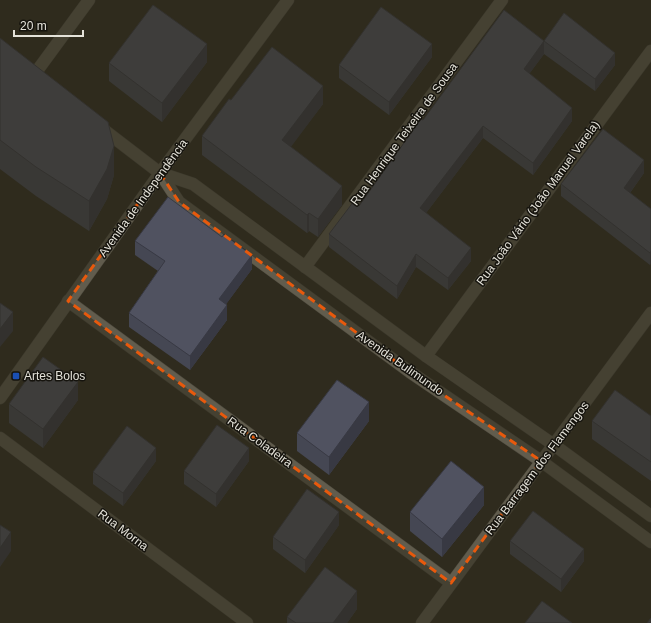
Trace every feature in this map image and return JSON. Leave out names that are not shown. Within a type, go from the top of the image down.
[{"type":"street","points":[[23,67],[37,78],[89,0]]},
{"type":"street","name":"Avenida de Independência","points":[[0,398],[160,173],[288,0]]},
{"type":"street","name":"Rua Henrique Teixeira de Sousa","points":[[305,267],[502,0]]},
{"type":"street","name":"Rua João Vário (João Manuel Varela)","points":[[426,356],[651,51]]},
{"type":"street","name":"Avenida Bulimundo","points":[[90,119],[160,173],[179,202],[410,372],[541,461],[651,542]]},
{"type":"street","name":"Avenida Bulimundo","points":[[160,173],[193,184],[426,356],[554,445],[651,516]]},
{"type":"street","name":"Rua Coladeira","points":[[68,301],[451,583]]},
{"type":"street","name":"Rua Barragem dos Flamengos","points":[[422,623],[651,313]]},
{"type":"street","name":"Rua Morna","points":[[0,438],[247,623]]},
{"type":"highlighted area","points":[[160,173],[179,202],[410,372],[541,461],[451,583],[68,301]]},
{"type":"building","points":[[153,5],[207,44],[162,103],[109,63]]},
{"type":"building","points":[[381,7],[432,44],[389,102],[339,65]]},
{"type":"building","points":[[504,10],[544,41],[524,69],[572,108],[533,163],[483,126],[420,208],[471,248],[448,278],[416,254],[397,286],[329,234],[354,201],[359,206],[421,119],[423,120]]},
{"type":"building","points":[[564,13],[615,53],[595,79],[544,41]]},
{"type":"building","points":[[0,38],[108,122],[114,146],[107,169],[89,201],[36,167],[0,140]]},
{"type":"building","points":[[272,47],[323,86],[282,140],[342,186],[318,219],[309,213],[307,215],[202,136],[229,99],[231,100]]},
{"type":"building","points":[[603,129],[644,160],[624,188],[651,209],[650,253],[561,184]]},
{"type":"building","points":[[168,197],[222,237],[224,234],[252,255],[219,299],[227,305],[190,356],[129,313],[165,261],[135,241]]},
{"type":"building","points":[[0,303],[13,312],[0,329]]},
{"type":"building","points":[[43,357],[78,382],[43,429],[9,404]]},
{"type":"building","points":[[337,380],[369,402],[329,457],[297,433]]},
{"type":"building","points":[[615,390],[651,416],[651,462],[592,421]]},
{"type":"building","points":[[217,425],[249,448],[216,494],[184,471]]},
{"type":"building","points":[[127,426],[156,448],[123,493],[93,472]]},
{"type":"building","points":[[451,461],[484,487],[442,539],[410,512]]},
{"type":"building","points":[[307,489],[339,512],[305,560],[273,537]]},
{"type":"building","points":[[533,511],[584,549],[561,579],[510,541]]},
{"type":"building","points":[[0,525],[11,532],[0,548]]},
{"type":"building","points":[[325,567],[357,591],[333,623],[296,623],[287,617]]},
{"type":"building","points":[[542,601],[572,623],[525,623]]},
{"type":"place","name":"Artes Bolos","points":[[16,376]]}]
